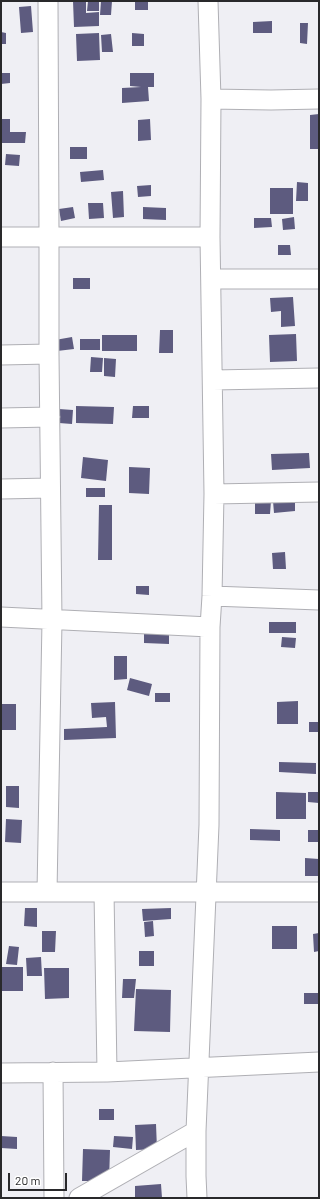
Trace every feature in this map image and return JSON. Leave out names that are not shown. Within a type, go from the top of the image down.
[{"type":"street","points":[[47,892],[52,620],[49,354],[50,238],[48,1]]},
{"type":"street","points":[[198,1198],[196,1176],[196,1131],[209,825],[210,627],[214,494],[210,236],[211,99],[208,1]]},
{"type":"street","points":[[211,99],[319,99]]},
{"type":"street","points":[[1,237],[50,238],[210,236]]},
{"type":"street","points":[[211,279],[319,279]]},
{"type":"street","points":[[1,355],[49,354]]},
{"type":"street","points":[[213,380],[319,378]]},
{"type":"street","points":[[1,418],[50,417]]},
{"type":"street","points":[[1,490],[50,488]]},
{"type":"street","points":[[214,494],[319,492]]},
{"type":"street","points":[[212,596],[319,600]]},
{"type":"street","points":[[1,617],[210,627]]},
{"type":"street","points":[[1,892],[319,892]]},
{"type":"street","points":[[104,892],[107,1072]]},
{"type":"street","points":[[1,1073],[199,1069],[319,1062]]},
{"type":"street","points":[[53,1072],[54,1198]]},
{"type":"street","points":[[79,1198],[196,1131]]},
{"type":"building","points":[[73,1],[86,1],[86,13],[99,12],[99,26],[74,27]]},
{"type":"building","points":[[88,1],[99,1],[99,11],[87,11]]},
{"type":"building","points":[[101,1],[112,1],[111,15],[100,15]]},
{"type":"building","points":[[135,1],[148,1],[148,10],[135,10]]},
{"type":"building","points":[[31,6],[33,32],[21,33],[19,7]]},
{"type":"building","points":[[272,21],[272,33],[253,33],[253,22]]},
{"type":"building","points":[[300,23],[308,23],[307,44],[300,43]]},
{"type":"building","points":[[1,32],[6,33],[6,44],[1,44]]},
{"type":"building","points":[[99,33],[100,60],[77,61],[76,34]]},
{"type":"building","points":[[132,33],[144,34],[144,46],[132,46]]},
{"type":"building","points":[[111,34],[113,52],[102,52],[101,35]]},
{"type":"building","points":[[1,73],[10,73],[10,83],[1,84]]},
{"type":"building","points":[[130,73],[154,73],[154,87],[148,87],[149,101],[122,103],[122,88],[141,87],[130,86]]},
{"type":"building","points":[[319,114],[319,149],[310,149],[310,115]]},
{"type":"building","points":[[1,119],[10,119],[10,132],[26,132],[25,143],[1,143]]},
{"type":"building","points":[[150,119],[151,140],[138,141],[138,120]]},
{"type":"building","points":[[70,147],[87,147],[87,159],[70,159]]},
{"type":"building","points":[[6,154],[20,155],[19,166],[5,165]]},
{"type":"building","points":[[103,170],[104,180],[81,182],[80,172]]},
{"type":"building","points":[[297,182],[308,183],[308,201],[296,201]]},
{"type":"building","points":[[151,185],[151,196],[138,197],[137,186]]},
{"type":"building","points":[[270,188],[293,188],[293,214],[270,214]]},
{"type":"building","points":[[123,191],[124,217],[113,218],[111,192]]},
{"type":"building","points":[[88,203],[103,203],[104,218],[89,219]]},
{"type":"building","points":[[73,207],[75,218],[61,221],[59,209]]},
{"type":"building","points":[[143,207],[166,208],[166,220],[143,219]]},
{"type":"building","points":[[294,217],[295,229],[283,230],[282,219]]},
{"type":"building","points":[[254,218],[271,218],[272,227],[254,228]]},
{"type":"building","points":[[278,245],[290,245],[291,255],[278,255]]},
{"type":"building","points":[[73,278],[90,278],[90,289],[73,289]]},
{"type":"building","points":[[293,297],[295,326],[281,327],[281,311],[271,312],[270,298]]},
{"type":"building","points":[[160,330],[173,330],[173,353],[159,353]]},
{"type":"building","points":[[296,334],[297,361],[270,362],[269,335]]},
{"type":"building","points":[[102,335],[137,335],[137,351],[102,351]]},
{"type":"building","points":[[72,337],[74,349],[57,351],[55,340]]},
{"type":"building","points":[[80,339],[100,339],[100,350],[80,350]]},
{"type":"building","points":[[91,357],[103,358],[102,372],[90,372]]},
{"type":"building","points":[[104,358],[116,359],[115,377],[104,376]]},
{"type":"building","points":[[76,406],[114,407],[113,424],[76,423]]},
{"type":"building","points":[[133,406],[149,406],[149,418],[132,418]]},
{"type":"building","points":[[59,409],[73,410],[72,424],[59,423]]},
{"type":"building","points":[[309,453],[310,468],[272,470],[271,454]]},
{"type":"building","points":[[83,457],[108,460],[106,481],[81,478]]},
{"type":"building","points":[[129,467],[150,468],[149,494],[129,493]]},
{"type":"building","points":[[86,488],[105,488],[105,497],[86,497]]},
{"type":"building","points":[[295,499],[295,511],[274,513],[273,501]]},
{"type":"building","points":[[255,500],[271,501],[270,514],[255,514]]},
{"type":"building","points":[[99,505],[112,505],[112,560],[98,560]]},
{"type":"building","points":[[285,552],[286,569],[273,569],[272,553]]},
{"type":"building","points":[[136,586],[149,586],[149,595],[136,594]]},
{"type":"building","points":[[269,622],[296,622],[296,633],[269,633]]},
{"type":"building","points":[[144,632],[169,632],[169,644],[144,643]]},
{"type":"building","points":[[282,637],[296,638],[295,648],[281,647]]},
{"type":"building","points":[[114,656],[127,656],[127,679],[114,680]]},
{"type":"building","points":[[130,678],[152,684],[149,696],[127,690]]},
{"type":"building","points":[[155,693],[170,693],[170,702],[155,702]]},
{"type":"building","points":[[298,701],[298,724],[277,724],[277,702]]},
{"type":"building","points":[[115,702],[116,738],[64,740],[64,729],[107,727],[106,717],[92,718],[91,703]]},
{"type":"building","points":[[1,704],[16,704],[16,730],[1,730]]},
{"type":"building","points":[[309,722],[319,722],[319,732],[309,732]]},
{"type":"building","points":[[279,762],[316,763],[316,774],[279,772]]},
{"type":"building","points":[[6,786],[19,786],[19,808],[6,807]]},
{"type":"building","points":[[276,792],[306,793],[306,819],[276,819]]},
{"type":"building","points":[[308,792],[319,792],[319,803],[308,802]]},
{"type":"building","points":[[6,819],[22,820],[21,843],[5,842]]},
{"type":"building","points":[[250,829],[280,830],[280,841],[250,840]]},
{"type":"building","points":[[308,830],[319,830],[319,842],[308,842]]},
{"type":"building","points":[[305,858],[319,859],[319,876],[305,876]]},
{"type":"building","points":[[25,908],[37,908],[37,927],[24,926]]},
{"type":"building","points":[[171,908],[171,919],[143,921],[142,909]]},
{"type":"building","points":[[153,921],[154,936],[145,937],[144,922]]},
{"type":"building","points":[[272,926],[297,926],[297,949],[272,949]]},
{"type":"building","points":[[42,931],[56,931],[55,952],[42,952]]},
{"type":"building","points":[[319,933],[319,951],[314,952],[313,934]]},
{"type":"building","points":[[9,946],[19,947],[17,965],[6,964]]},
{"type":"building","points":[[139,951],[154,951],[154,966],[139,966]]},
{"type":"building","points":[[41,957],[42,976],[27,976],[26,958]]},
{"type":"building","points":[[1,967],[23,967],[23,991],[1,991]]},
{"type":"building","points":[[44,968],[69,968],[69,998],[45,999]]},
{"type":"building","points":[[123,979],[136,979],[134,998],[122,998]]},
{"type":"building","points":[[136,989],[171,990],[170,1032],[134,1031]]},
{"type":"building","points":[[304,993],[319,993],[319,1004],[304,1004]]},
{"type":"building","points":[[99,1109],[114,1109],[114,1120],[99,1120]]},
{"type":"building","points":[[156,1124],[157,1149],[136,1150],[135,1125]]},
{"type":"building","points":[[1,1136],[17,1137],[17,1149],[1,1148]]},
{"type":"building","points":[[114,1136],[133,1137],[132,1149],[113,1147]]},
{"type":"building","points":[[83,1149],[110,1150],[109,1181],[82,1181]]},
{"type":"building","points":[[161,1184],[162,1198],[135,1198],[135,1186]]}]
